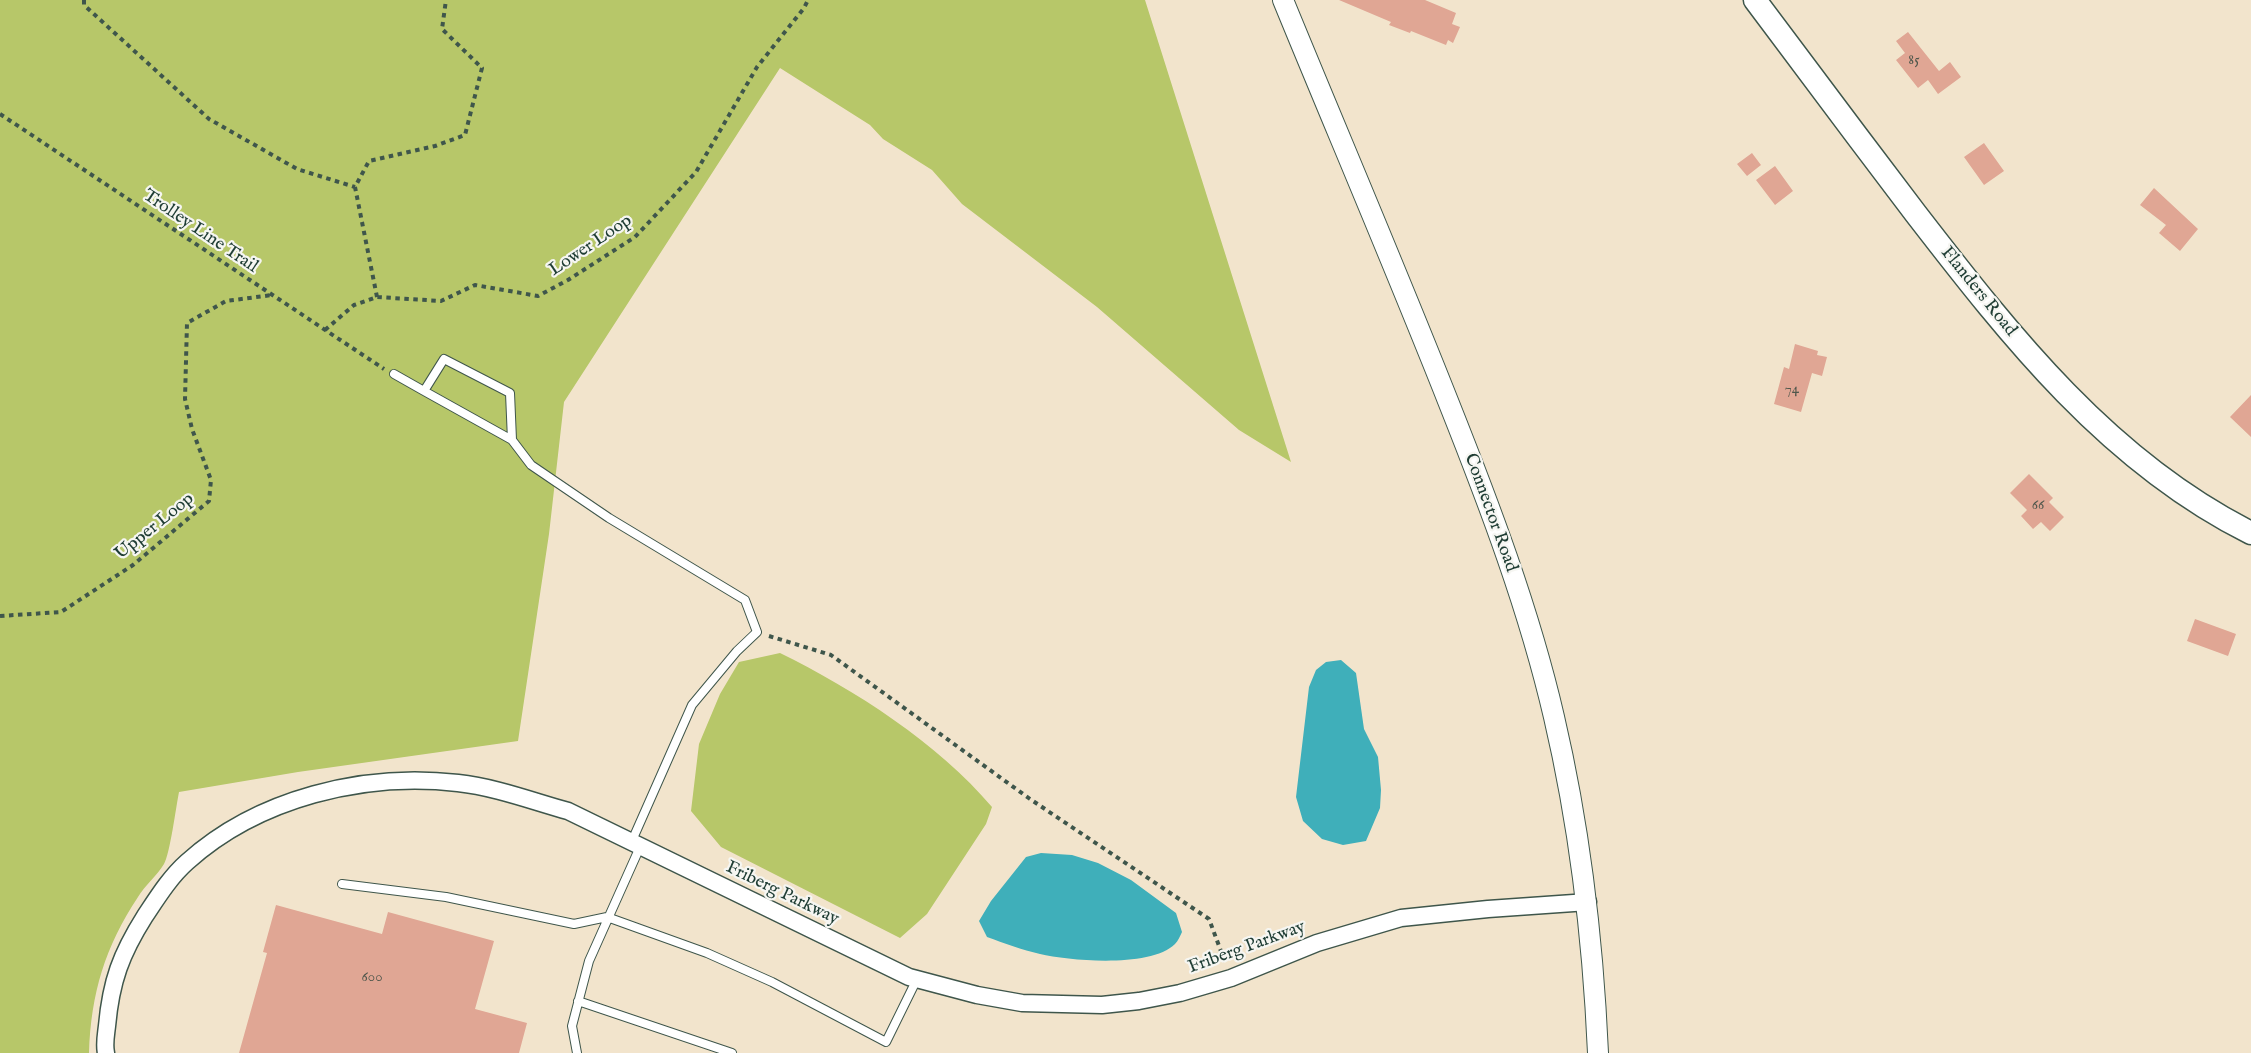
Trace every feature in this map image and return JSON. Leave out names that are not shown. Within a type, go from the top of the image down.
[{"type":"main road","name":"Flanders Road","points":[[1755,0],[1975,291],[2043,369],[2088,416],[2138,459],[2208,510],[2251,533]]},
{"type":"street","name":"Connector Road","points":[[1283,0],[1432,361],[1473,465],[1515,582],[1554,715],[1569,787],[1588,902],[1598,1053]]},
{"type":"street","name":"Friberg Parkway","points":[[106,1053],[108,1011],[116,971],[134,933],[160,894],[185,863],[215,840],[254,816],[303,798],[352,786],[406,781],[458,783],[510,794],[568,811],[917,980],[977,995],[1022,1003],[1082,1005],[1139,1001],[1180,993],[1231,978],[1317,943],[1401,918],[1588,902]]},
{"type":"lane","points":[[424,391],[444,359],[510,393],[512,440]]},
{"type":"lane","points":[[390,372],[512,440],[531,465],[609,518],[745,600],[757,632],[737,651],[692,705],[589,961],[572,1026],[577,1053]]},
{"type":"lane","points":[[342,884],[446,897],[574,924],[607,917],[718,958],[772,982],[886,1042],[917,980]]},
{"type":"lane","points":[[578,1001],[732,1053]]},
{"type":"path","points":[[84,0],[84,5],[209,119],[297,169],[355,187]]},
{"type":"path","points":[[377,297],[355,187],[369,161],[435,146],[465,135],[483,68],[442,29],[446,0]]},
{"type":"path","name":"Lower Loop","points":[[325,330],[354,305],[377,297],[441,301],[475,285],[538,296],[568,280],[635,237],[696,172],[757,67],[808,0]]},
{"type":"path","name":"Trolley Line Trail","points":[[0,114],[390,372]]},
{"type":"path","name":"Upper Loop","points":[[0,616],[61,612],[133,565],[209,501],[211,480],[192,429],[185,399],[187,323],[226,301],[272,296]]},
{"type":"path","points":[[757,632],[831,656],[1030,799],[1209,919],[1231,978]]},
{"type":"green space","points":[[0,0],[1145,0],[1291,462],[1239,430],[1097,307],[962,204],[932,170],[883,139],[870,125],[780,68],[564,402],[549,534],[518,741],[298,772],[179,792],[171,841],[164,864],[141,893],[127,916],[102,971],[93,1010],[89,1053],[0,1053]]},
{"type":"green space","points":[[780,653],[866,701],[894,720],[947,761],[992,807],[986,824],[927,914],[900,938],[721,847],[691,811],[699,744],[720,694],[739,662]]},
{"type":"water","points":[[1341,660],[1356,673],[1364,729],[1378,757],[1381,790],[1380,808],[1366,841],[1343,845],[1322,839],[1303,821],[1296,797],[1309,687],[1316,670],[1326,662]]},
{"type":"water","points":[[1041,853],[1072,855],[1098,863],[1131,880],[1176,913],[1182,932],[1177,941],[1164,952],[1148,957],[1110,961],[1053,957],[987,937],[979,921],[991,901],[1026,857]]},
{"type":"building","points":[[1339,0],[1425,0],[1456,13],[1452,24],[1460,27],[1453,43],[1448,40],[1446,45],[1389,25],[1391,22]]},
{"type":"building","points":[[1908,32],[1939,71],[1950,62],[1961,77],[1938,94],[1928,80],[1918,88],[1896,60],[1905,53],[1896,41]]},
{"type":"building","points":[[1984,143],[2004,171],[1984,185],[1964,157]]},
{"type":"building","points":[[1752,153],[1761,165],[1747,176],[1737,164]]},
{"type":"building","points":[[1775,166],[1793,191],[1775,205],[1756,180]]},
{"type":"building","points":[[2154,188],[2198,229],[2180,251],[2159,233],[2166,225],[2140,205]]},
{"type":"building","points":[[1795,344],[1818,351],[1817,355],[1827,357],[1822,376],[1812,373],[1801,412],[1774,404],[1784,367],[1789,369]]},
{"type":"building","points":[[2251,395],[2251,437],[2230,417]]},
{"type":"building","points":[[2029,474],[2053,498],[2049,502],[2064,517],[2050,531],[2041,522],[2033,529],[2021,516],[2027,510],[2010,493]]},
{"type":"building","points":[[2195,619],[2236,634],[2228,656],[2187,641]]},
{"type":"building","points":[[276,905],[382,934],[388,912],[494,941],[475,1009],[527,1023],[519,1053],[239,1053],[267,953],[263,952]]}]
